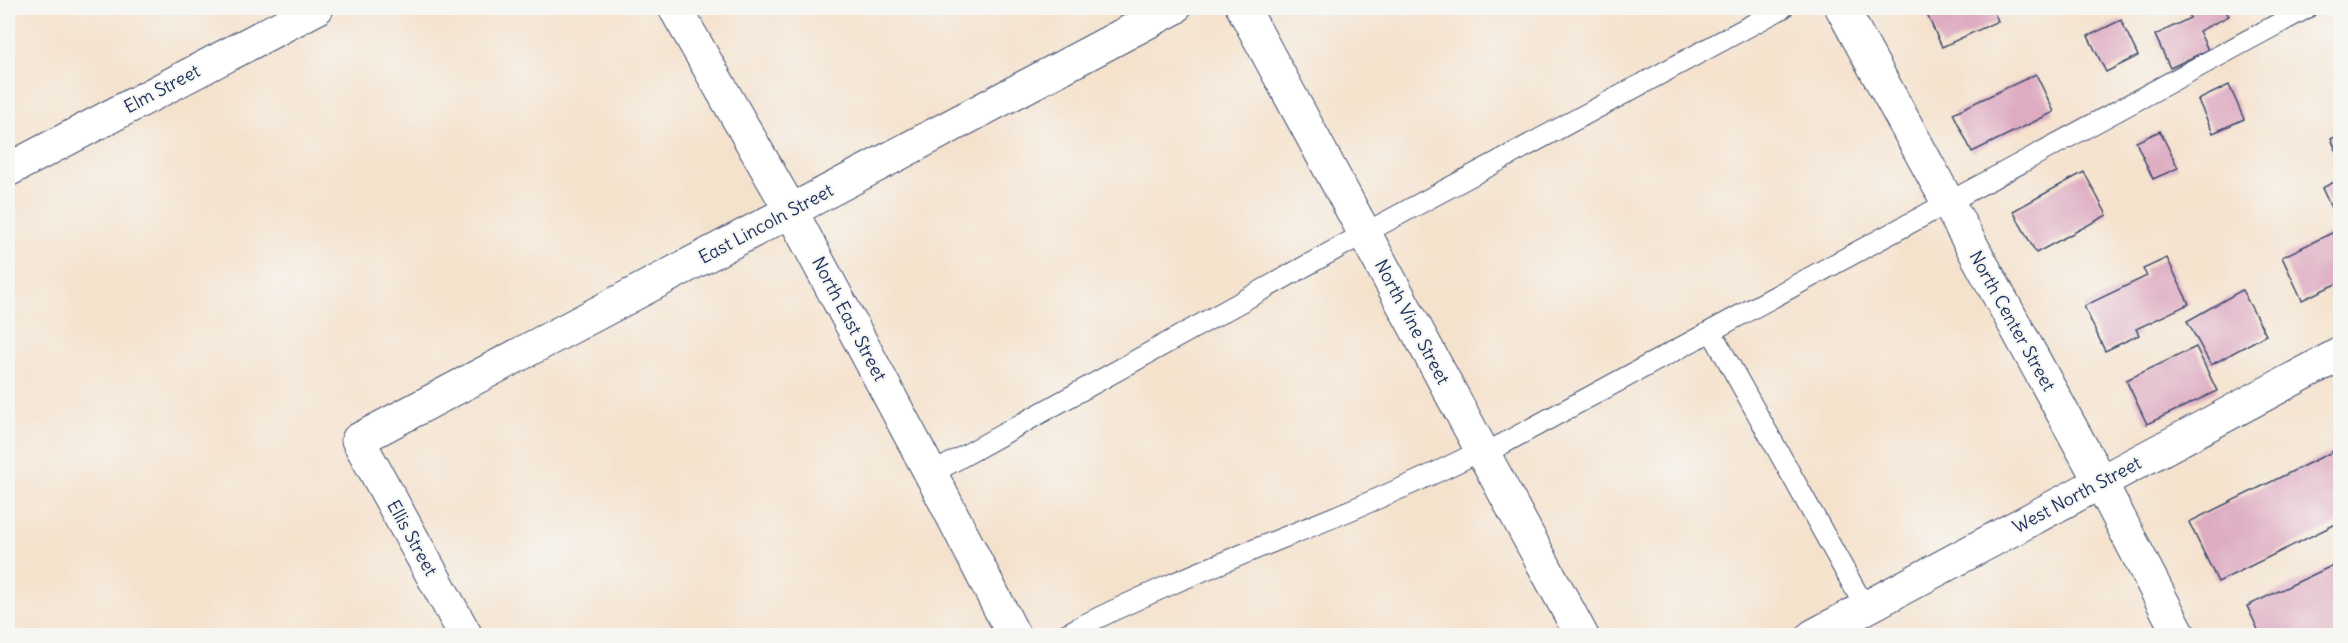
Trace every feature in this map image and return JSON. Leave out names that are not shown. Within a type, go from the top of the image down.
[{"type":"street","name":"Elm Street","points":[[8,170],[316,8]]},
{"type":"street","name":"North East Street","points":[[675,8],[791,210],[1014,636]]},
{"type":"street","name":"East Lincoln Street","points":[[358,440],[1174,8]]},
{"type":"street","name":"North Vine Street","points":[[1244,8],[1582,636]]},
{"type":"street","name":"North Center Street","points":[[1842,8],[2100,483],[2180,636]]},
{"type":"street","name":"West North Street","points":[[1813,636],[2340,354]]},
{"type":"street","name":"Ellis Street","points":[[358,440],[466,636]]},
{"type":"lane","points":[[931,474],[1365,234],[1783,8]]},
{"type":"lane","points":[[1062,636],[1116,607],[1429,477],[1483,452],[2307,8]]},
{"type":"lane","points":[[1711,331],[1865,607]]},
{"type":"building","points":[[1924,8],[1992,8],[1998,21],[1942,47]]},
{"type":"building","points":[[2185,8],[2224,8],[2229,16],[2199,31],[2208,50],[2170,68],[2155,35],[2190,18]]},
{"type":"building","points":[[2121,20],[2138,56],[2106,72],[2088,36]]},
{"type":"building","points":[[2036,74],[2054,112],[1972,152],[1953,113]]},
{"type":"building","points":[[2229,85],[2244,119],[2213,133],[2198,100]]},
{"type":"building","points":[[2160,131],[2178,168],[2153,179],[2136,142]]},
{"type":"building","points":[[2340,135],[2340,159],[2331,139]]},
{"type":"building","points":[[2084,172],[2107,215],[2036,253],[2013,211]]},
{"type":"building","points":[[2340,179],[2340,206],[2332,210],[2322,188]]},
{"type":"building","points":[[2340,229],[2340,282],[2302,300],[2282,257]]},
{"type":"building","points":[[2167,258],[2189,304],[2136,329],[2139,335],[2105,351],[2084,306],[2147,276],[2143,269]]},
{"type":"building","points":[[2242,290],[2266,335],[2211,365],[2187,321]]},
{"type":"building","points":[[2196,347],[2217,391],[2147,424],[2126,380]]},
{"type":"building","points":[[2340,448],[2340,522],[2218,582],[2189,522]]},
{"type":"building","points":[[2340,562],[2340,636],[2261,636],[2247,606]]}]
